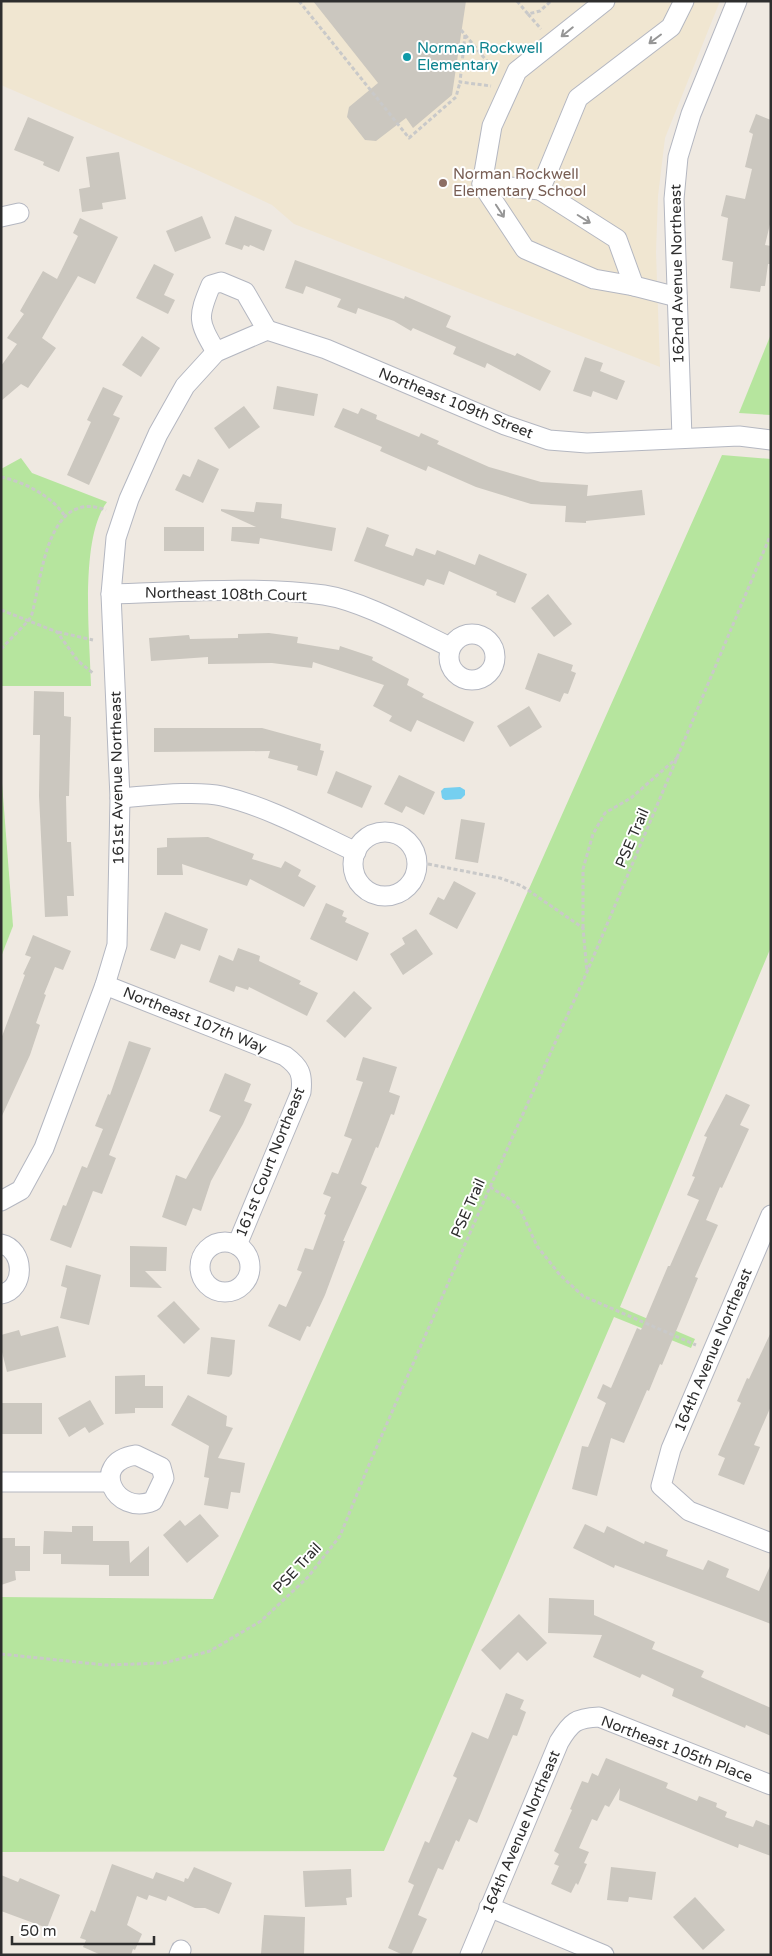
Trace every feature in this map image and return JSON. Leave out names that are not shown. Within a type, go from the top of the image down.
[{"type":"street","points":[[605,1],[517,72],[492,126],[482,184],[525,249],[594,279],[634,286],[677,297]]},
{"type":"street","points":[[540,190],[578,98],[672,27],[684,1]]},
{"type":"street","name":"162nd Avenue Northeast","points":[[682,438],[674,199],[678,157],[691,114],[737,1]]},
{"type":"street","points":[[482,184],[540,190],[617,239],[634,286]]},
{"type":"street","points":[[216,352],[204,331],[200,310],[211,285],[221,282],[245,292],[267,330]]},
{"type":"street","name":"Northeast 109th Street","points":[[267,330],[326,349],[505,425],[549,440],[587,443],[739,436],[771,440]]},
{"type":"street","name":"161st Avenue Northeast","points":[[1,1201],[21,1190],[44,1148],[105,985],[117,945],[120,798],[112,594],[116,538],[129,499],[158,434],[185,386],[216,352],[267,330]]},
{"type":"street","name":"Northeast 108th Court","points":[[112,594],[246,591],[326,595],[375,611],[450,647]]},
{"type":"street","points":[[120,798],[168,795],[220,796],[261,808],[356,852]]},
{"type":"street","name":"Northeast 107th Way","points":[[105,985],[285,1056]]},
{"type":"street","name":"161st Court Northeast","points":[[237,1245],[301,1092],[302,1076],[297,1065],[285,1056]]},
{"type":"street","name":"164th Avenue Northeast","points":[[771,1215],[671,1449],[661,1486],[690,1511],[771,1543]]},
{"type":"street","points":[[1,1244],[6,1245],[13,1252],[20,1272],[17,1285],[6,1293],[1,1294]]},
{"type":"street","points":[[1,1482],[109,1482]]},
{"type":"street","name":"Northeast 105th Place","points":[[583,1718],[599,1717],[618,1723],[771,1785]]},
{"type":"street","name":"164th Avenue Northeast","points":[[470,1955],[488,1907],[559,1742],[569,1726],[583,1718]]},
{"type":"street","points":[[488,1907],[604,1955]]},
{"type":"path","points":[[300,1],[409,138],[456,97],[460,82],[465,35]]},
{"type":"path","points":[[517,1],[543,31]]},
{"type":"path","points":[[528,14],[540,11],[552,1]]},
{"type":"path","points":[[462,30],[499,77]]},
{"type":"path","points":[[460,82],[494,87]]},
{"type":"path","points":[[1,477],[12,479],[35,490],[64,515]]},
{"type":"path","points":[[1,649],[30,620],[49,544],[64,515],[83,507],[98,507],[106,510]]},
{"type":"path","name":"PSE Trail","points":[[1,1654],[104,1665],[164,1663],[210,1651],[261,1621],[308,1577],[340,1536],[368,1467],[490,1187],[587,972],[680,755],[771,534]]},
{"type":"path","points":[[1,610],[57,632],[86,639],[93,640],[57,632]]},
{"type":"path","points":[[57,632],[78,661],[94,674]]},
{"type":"path","points":[[587,972],[583,928],[583,869],[592,834],[605,813],[631,798],[680,755]]},
{"type":"path","points":[[428,864],[500,878],[522,886],[583,928]]},
{"type":"path","points":[[490,1187],[514,1202],[537,1246],[560,1275],[583,1296],[696,1345]]},
{"type":"shaded area","name":"Norman Rockwell Elementary School","points":[[1,1],[720,1],[665,138],[658,196],[656,252],[660,367],[294,224],[272,205],[199,171],[1,85]]},
{"type":"green space","points":[[771,334],[771,415],[739,413]]},
{"type":"green space","points":[[722,455],[771,459],[771,947],[620,1307],[695,1339],[691,1348],[614,1317],[384,1851],[1,1852],[1,1597],[213,1599]]},
{"type":"green space","points":[[21,458],[32,473],[107,502],[98,519],[89,564],[88,617],[91,686],[1,686],[1,469]]},
{"type":"green space","points":[[1,770],[13,926],[1,957]]},
{"type":"water","points":[[460,787],[465,790],[465,795],[461,799],[445,800],[442,798],[441,791],[444,788]]},
{"type":"building","name":"Norman Rockwell Elementary","points":[[313,1],[466,1],[452,95],[413,128],[406,118],[376,141],[365,140],[347,117],[349,107],[378,83]]},
{"type":"building","points":[[756,114],[771,120],[771,220],[765,245],[771,246],[771,264],[768,264],[765,286],[761,286],[760,292],[730,288],[733,262],[722,260],[728,218],[721,216],[726,195],[745,199],[752,169],[745,167],[753,134],[749,132]]},
{"type":"building","points":[[28,117],[74,137],[59,172],[43,165],[44,162],[14,150]]},
{"type":"building","points":[[119,152],[126,199],[102,203],[103,209],[82,212],[79,189],[90,187],[86,157]]},
{"type":"building","points":[[202,216],[211,238],[175,252],[166,231]]},
{"type":"building","points":[[235,216],[272,230],[264,251],[250,245],[249,247],[244,245],[242,250],[225,244]]},
{"type":"building","points":[[80,218],[118,237],[95,284],[78,276],[42,338],[56,348],[28,388],[21,384],[1,401],[1,366],[17,344],[7,338],[24,314],[20,311],[43,271],[57,279],[78,236],[73,233]]},
{"type":"building","points":[[295,260],[404,299],[405,296],[451,316],[446,327],[515,356],[517,353],[551,371],[540,391],[487,363],[485,368],[453,354],[456,347],[413,328],[411,331],[394,321],[358,308],[356,314],[337,307],[341,299],[306,286],[303,294],[285,288]]},
{"type":"building","points":[[154,264],[174,274],[164,295],[175,300],[168,314],[136,298]]},
{"type":"building","points":[[142,336],[160,348],[141,377],[122,365]]},
{"type":"building","points":[[585,357],[603,363],[600,371],[625,381],[617,400],[593,391],[591,397],[573,391]]},
{"type":"building","points":[[277,386],[318,394],[314,416],[273,409]]},
{"type":"building","points":[[103,387],[123,396],[113,415],[120,418],[89,485],[67,475],[91,422],[87,420]]},
{"type":"building","points":[[244,406],[260,427],[229,449],[214,428]]},
{"type":"building","points":[[343,408],[358,414],[361,408],[377,415],[376,419],[419,437],[421,433],[439,441],[437,444],[489,467],[541,482],[588,485],[587,496],[642,490],[645,515],[586,521],[586,523],[565,522],[566,506],[531,504],[476,487],[428,466],[426,471],[380,451],[382,447],[334,427]]},
{"type":"building","points":[[198,459],[219,469],[203,503],[175,490],[183,474],[190,477]]},
{"type":"building","points":[[256,502],[282,504],[281,518],[336,528],[332,551],[260,538],[259,544],[231,541],[232,527],[256,527],[221,511],[221,509],[254,512]]},
{"type":"building","points":[[164,527],[204,527],[204,551],[164,551]]},
{"type":"building","points":[[367,527],[389,535],[385,546],[413,556],[416,548],[435,555],[437,550],[475,565],[479,554],[527,574],[515,603],[496,595],[497,592],[449,571],[444,585],[427,579],[424,586],[354,561]]},
{"type":"building","points":[[548,594],[572,624],[554,637],[531,608]]},
{"type":"building","points":[[269,633],[298,637],[297,643],[339,650],[340,646],[373,657],[372,660],[409,679],[407,685],[424,694],[422,697],[474,722],[464,742],[417,720],[411,732],[389,721],[392,716],[373,706],[384,685],[313,662],[312,668],[272,663],[208,664],[208,657],[151,661],[149,638],[189,635],[190,639],[238,638],[238,634]]},
{"type":"building","points":[[538,653],[573,665],[571,671],[576,673],[568,694],[564,693],[560,702],[525,689]]},
{"type":"building","points":[[34,691],[64,692],[64,716],[71,717],[69,796],[66,796],[67,842],[71,842],[74,896],[67,896],[68,916],[45,917],[39,796],[40,735],[33,735]]},
{"type":"building","points":[[529,706],[542,727],[510,747],[497,726]]},
{"type":"building","points":[[154,728],[262,728],[321,744],[320,750],[324,751],[317,776],[297,770],[298,766],[268,758],[270,751],[154,752]]},
{"type":"building","points":[[336,771],[372,786],[362,808],[327,793]]},
{"type":"building","points":[[399,775],[435,792],[424,815],[406,806],[402,813],[384,804]]},
{"type":"building","points":[[461,819],[485,823],[478,863],[455,859]]},
{"type":"building","points":[[208,837],[254,854],[252,859],[281,868],[285,861],[301,870],[298,876],[316,886],[304,907],[250,879],[247,886],[182,864],[183,875],[157,875],[157,848],[167,847],[167,838]]},
{"type":"building","points":[[454,881],[476,893],[457,929],[429,914],[438,897],[444,900]]},
{"type":"building","points":[[326,903],[344,911],[342,916],[347,918],[345,922],[369,933],[357,961],[310,939]]},
{"type":"building","points":[[165,912],[208,929],[200,951],[181,944],[175,959],[150,950]]},
{"type":"building","points":[[416,929],[433,954],[403,975],[390,954],[405,944],[402,938]]},
{"type":"building","points":[[33,935],[71,951],[63,970],[55,967],[44,994],[46,995],[36,1023],[40,1025],[30,1055],[1,1118],[1,1039],[25,975],[23,974],[31,957],[25,955]]},
{"type":"building","points":[[238,948],[260,956],[259,961],[301,981],[299,984],[318,993],[307,1016],[249,987],[248,990],[236,986],[234,992],[209,982],[219,955],[233,961]]},
{"type":"building","points":[[354,991],[372,1008],[345,1038],[326,1021]]},
{"type":"building","points":[[129,1041],[151,1048],[109,1155],[116,1158],[102,1194],[93,1191],[71,1248],[50,1240],[63,1205],[66,1206],[82,1166],[87,1168],[103,1129],[95,1126],[108,1094],[110,1095]]},
{"type":"building","points":[[363,1057],[397,1067],[389,1092],[400,1096],[394,1115],[391,1114],[361,1184],[367,1187],[343,1241],[345,1241],[325,1295],[310,1327],[307,1326],[300,1341],[268,1326],[279,1304],[286,1307],[302,1272],[297,1270],[305,1248],[313,1250],[326,1215],[324,1214],[331,1197],[323,1194],[332,1172],[338,1174],[352,1139],[344,1136],[363,1082],[356,1080]]},
{"type":"building","points":[[225,1073],[251,1084],[244,1101],[252,1104],[211,1181],[201,1211],[193,1208],[186,1226],[162,1217],[176,1175],[186,1179],[221,1116],[209,1111]]},
{"type":"building","points":[[726,1094],[750,1105],[740,1125],[749,1129],[706,1220],[718,1225],[695,1277],[698,1278],[662,1365],[660,1364],[649,1391],[647,1390],[624,1443],[611,1438],[597,1496],[572,1489],[582,1446],[588,1447],[606,1403],[597,1398],[603,1384],[611,1388],[637,1328],[641,1330],[699,1200],[687,1195],[695,1177],[692,1176],[707,1137],[704,1136]]},
{"type":"building","points":[[130,1246],[167,1247],[166,1271],[145,1271],[162,1288],[130,1287]]},
{"type":"building","points":[[66,1265],[101,1275],[89,1325],[60,1318],[67,1288],[61,1286]]},
{"type":"building","points":[[174,1301],[200,1329],[184,1344],[157,1316]]},
{"type":"building","points":[[58,1326],[66,1357],[7,1372],[1,1348],[1,1335],[19,1330],[21,1336]]},
{"type":"building","points":[[771,1332],[771,1406],[754,1445],[760,1447],[744,1485],[718,1475],[725,1458],[718,1455],[741,1403],[737,1401]]},
{"type":"building","points":[[211,1337],[235,1340],[232,1374],[229,1377],[207,1374]]},
{"type":"building","points":[[145,1375],[145,1386],[163,1386],[163,1408],[135,1408],[135,1413],[115,1414],[115,1376]]},
{"type":"building","points":[[188,1395],[227,1416],[226,1426],[233,1428],[218,1458],[245,1463],[240,1493],[231,1492],[228,1509],[204,1505],[209,1478],[204,1477],[209,1446],[171,1425]]},
{"type":"building","points":[[90,1400],[104,1424],[89,1433],[85,1427],[69,1437],[58,1418]]},
{"type":"building","points":[[1,1403],[42,1403],[42,1434],[1,1434]]},
{"type":"building","points":[[200,1514],[219,1536],[187,1563],[163,1535],[180,1520],[185,1526]]},
{"type":"building","points":[[585,1524],[604,1533],[607,1526],[644,1544],[645,1541],[668,1550],[666,1556],[703,1570],[708,1560],[729,1569],[726,1577],[759,1591],[771,1564],[771,1624],[615,1565],[614,1568],[573,1548]]},
{"type":"building","points":[[72,1526],[93,1526],[93,1541],[129,1541],[130,1563],[149,1546],[149,1576],[109,1576],[109,1565],[61,1564],[61,1554],[43,1554],[44,1531],[72,1532]]},
{"type":"building","points":[[1,1538],[15,1538],[15,1546],[30,1546],[30,1571],[15,1571],[16,1580],[1,1585]]},
{"type":"building","points":[[549,1598],[594,1600],[594,1615],[655,1642],[652,1649],[704,1671],[701,1677],[771,1708],[771,1736],[746,1725],[745,1728],[672,1696],[674,1689],[642,1674],[640,1678],[593,1657],[602,1635],[548,1633]]},
{"type":"building","points":[[519,1614],[547,1643],[527,1661],[518,1652],[500,1670],[481,1650]]},
{"type":"building","points":[[506,1693],[524,1700],[520,1709],[526,1712],[517,1736],[513,1735],[477,1823],[469,1819],[459,1842],[456,1840],[443,1870],[438,1868],[418,1915],[427,1919],[411,1955],[403,1955],[388,1948],[414,1885],[408,1882],[425,1841],[429,1843],[457,1778],[453,1776],[472,1732],[488,1739]]},
{"type":"building","points":[[606,1758],[668,1783],[666,1788],[697,1801],[699,1796],[717,1803],[716,1807],[727,1812],[725,1817],[753,1827],[756,1820],[771,1826],[771,1856],[739,1844],[738,1848],[619,1800],[620,1788],[609,1807],[605,1805],[597,1821],[592,1819],[579,1848],[589,1852],[584,1863],[587,1864],[578,1885],[576,1883],[571,1893],[551,1884],[559,1866],[554,1864],[559,1854],[554,1851],[582,1781],[588,1783],[592,1773],[598,1776]]},
{"type":"building","points":[[112,1864],[153,1879],[156,1872],[184,1882],[185,1878],[188,1879],[194,1867],[232,1883],[219,1914],[205,1908],[195,1908],[168,1896],[166,1901],[149,1895],[147,1900],[137,1896],[127,1925],[142,1934],[135,1950],[133,1949],[131,1955],[101,1955],[83,1947],[86,1940],[80,1938],[91,1910],[95,1912]]},
{"type":"building","points":[[611,1867],[656,1872],[652,1900],[629,1897],[628,1902],[607,1900]]},
{"type":"building","points":[[351,1869],[352,1897],[346,1898],[347,1905],[305,1907],[303,1871]]},
{"type":"building","points":[[1,1875],[18,1882],[20,1878],[60,1895],[47,1928],[1,1911]]},
{"type":"building","points":[[695,1897],[725,1930],[703,1950],[673,1917]]},
{"type":"building","points":[[264,1915],[305,1917],[304,1955],[261,1954]]},
{"type":"place","name":"Norman Rockwell Elementary","points":[[407,57]]},
{"type":"place","name":"Norman Rockwell Elementary School","points":[[443,183]]}]
